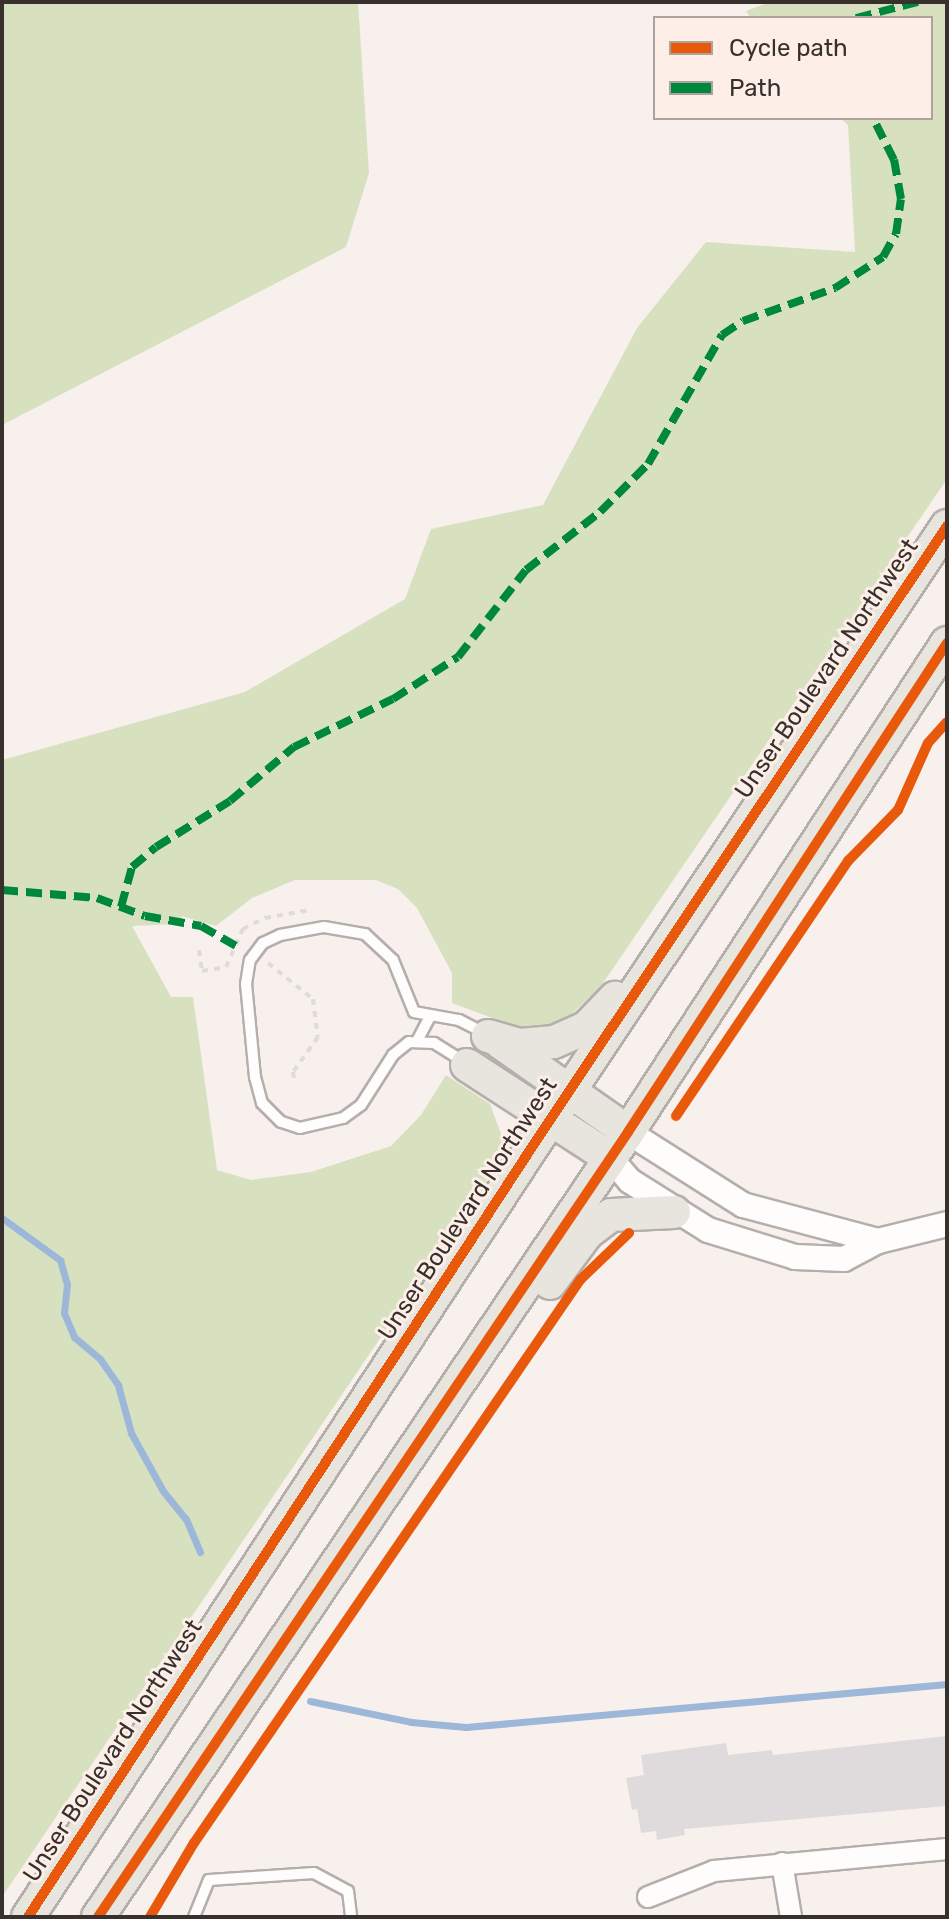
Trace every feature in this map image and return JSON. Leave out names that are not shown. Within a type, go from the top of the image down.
[{"type":"main road","name":"Unser Boulevard Northwest","points":[[28,1917],[550,1119],[947,526]]},
{"type":"main road","points":[[98,1917],[619,1145],[947,643]]},
{"type":"main road","points":[[488,1036],[520,1045],[554,1042],[600,1016],[719,831],[769,790]]},
{"type":"main road","points":[[488,1036],[571,1090],[619,1145]]},
{"type":"main road","points":[[467,1065],[550,1119],[619,1145]]},
{"type":"main road","points":[[372,1511],[428,1462],[500,1349],[587,1233],[611,1215],[674,1212]]},
{"type":"street","points":[[619,1145],[630,1181],[674,1212],[752,1248],[795,1257],[844,1259],[878,1241],[947,1224]]},
{"type":"street","points":[[619,1145],[743,1205],[878,1241]]},
{"type":"street","points":[[648,1897],[714,1871],[947,1849]]},
{"type":"street","points":[[782,1863],[791,1917]]},
{"type":"lane","points":[[467,1065],[434,1043],[417,1041],[400,1047],[368,1096],[343,1118],[300,1128],[281,1122],[267,1110],[258,1090],[246,984],[250,960],[263,943],[280,935],[324,927],[365,934],[393,960],[410,1007],[430,1017],[459,1020],[488,1036]]},
{"type":"lane","points":[[417,1041],[430,1017]]},
{"type":"lane","points":[[194,1917],[209,1880],[314,1873],[348,1891],[351,1917]]},
{"type":"path","points":[[266,961],[313,999],[318,1037],[293,1072],[294,1079]]},
{"type":"green space","points":[[2,2],[358,2],[369,173],[346,247],[2,425]]},
{"type":"green space","points":[[770,2],[947,2],[947,479],[601,986],[563,1023],[527,1031],[452,1003],[452,973],[417,908],[398,889],[376,880],[295,880],[252,898],[216,926],[182,916],[180,924],[132,926],[171,997],[193,997],[217,1170],[251,1180],[311,1172],[391,1146],[421,1115],[446,1075],[490,1104],[504,1142],[494,1170],[2,1897],[2,760],[245,692],[405,599],[431,529],[543,505],[637,328],[706,242],[855,252],[848,125],[842,120],[933,120],[933,16],[750,16],[746,11]]},
{"type":"building","points":[[947,1736],[947,1806],[684,1829],[685,1835],[657,1840],[656,1831],[641,1833],[637,1809],[632,1810],[626,1778],[644,1775],[641,1755],[726,1743],[728,1755],[772,1750],[773,1755]]},
{"type":"waterway","points":[[2,1218],[60,1260],[67,1284],[64,1313],[74,1337],[100,1359],[118,1385],[131,1433],[163,1491],[186,1519],[200,1552]]},
{"type":"waterway","points":[[310,1701],[411,1722],[466,1727],[947,1684]]},
{"type":"marked path","points":[[864,16],[918,2]]},
{"type":"marked path","points":[[121,907],[132,867],[156,847],[230,801],[294,747],[393,699],[458,657],[526,570],[600,512],[648,464],[722,335],[743,321],[835,288],[883,257],[896,234],[901,199],[894,160],[874,120]]},
{"type":"marked path","points":[[2,890],[97,898],[145,916],[201,926],[236,946]]},
{"type":"cycle path","points":[[28,1917],[532,1147],[947,526]]},
{"type":"cycle path","points":[[98,1917],[628,1132],[947,643]]},
{"type":"cycle path","points":[[676,1116],[848,861],[898,810],[928,743],[947,722]]},
{"type":"cycle path","points":[[150,1917],[194,1843],[580,1280],[629,1233]]}]
